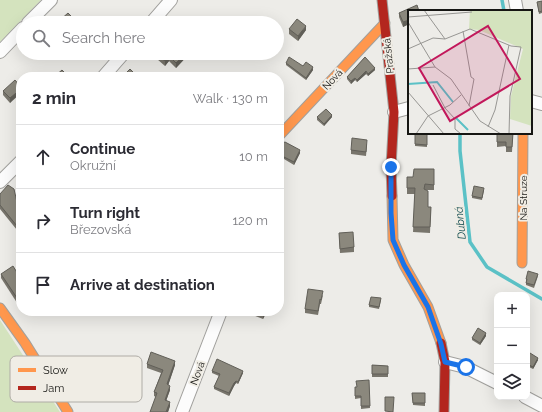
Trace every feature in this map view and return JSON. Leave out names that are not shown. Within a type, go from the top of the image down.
[{"type":"street","points":[[35,16],[51,0]]},
{"type":"street","points":[[157,16],[171,0]]},
{"type":"street","name":"Pražská","points":[[382,0],[394,112],[391,167],[391,213],[393,240],[404,265],[428,307],[441,344],[445,362],[444,412]]},
{"type":"street","points":[[515,0],[517,10]]},
{"type":"street","name":"Nová","points":[[284,131],[385,23]]},
{"type":"street","points":[[0,52],[16,35]]},
{"type":"street","points":[[107,72],[118,60]]},
{"type":"street","points":[[532,101],[542,104]]},
{"type":"street","points":[[394,112],[408,108]]},
{"type":"street","name":"Na Struze","points":[[522,263],[523,134]]},
{"type":"street","points":[[0,182],[16,166]]},
{"type":"street","points":[[0,308],[33,356]]},
{"type":"street","name":"Nová","points":[[182,412],[219,316]]},
{"type":"street","points":[[445,362],[466,367],[494,381]]},
{"type":"street","points":[[530,400],[542,406]]},
{"type":"street","points":[[62,402],[68,412]]},
{"type":"green space","points":[[0,0],[41,0],[25,16],[16,16],[16,26],[0,42]]},
{"type":"green space","points":[[0,320],[23,356],[10,356],[10,402],[53,402],[60,412],[0,412]]},
{"type":"building","points":[[542,1],[542,11],[539,12],[537,2]]},
{"type":"building","points":[[417,5],[419,10],[408,10],[408,20],[403,22],[399,13]]},
{"type":"building","points":[[297,19],[306,26],[298,36],[289,29]]},
{"type":"building","points":[[289,57],[303,66],[306,62],[313,67],[306,78],[286,63]]},
{"type":"building","points":[[365,57],[375,68],[368,74],[366,71],[357,80],[355,78],[351,81],[347,77]]},
{"type":"building","points":[[15,80],[16,81],[16,93],[10,98],[3,91]]},
{"type":"building","points":[[326,109],[332,115],[324,124],[317,117]]},
{"type":"building","points":[[415,134],[427,134],[427,145],[415,144]]},
{"type":"building","points":[[497,134],[513,134],[512,147],[506,147],[506,142],[497,142]]},
{"type":"building","points":[[352,138],[367,140],[366,152],[351,150]]},
{"type":"building","points":[[284,142],[300,150],[294,162],[284,157]]},
{"type":"building","points":[[414,169],[434,169],[434,185],[425,184],[424,189],[428,191],[428,207],[431,207],[430,227],[413,227],[415,188],[407,188],[407,177],[413,177]]},
{"type":"building","points":[[8,185],[14,189],[16,198],[16,225],[0,205],[0,194]]},
{"type":"building","points":[[474,186],[484,188],[482,198],[472,196]]},
{"type":"building","points":[[353,232],[354,247],[340,249],[339,233]]},
{"type":"building","points":[[13,266],[16,271],[16,296],[1,274]]},
{"type":"building","points":[[528,271],[538,274],[534,285],[526,283]]},
{"type":"building","points":[[308,289],[323,291],[318,311],[305,309]]},
{"type":"building","points":[[371,297],[381,298],[379,307],[369,305]]},
{"type":"building","points":[[478,328],[486,333],[480,343],[472,338]]},
{"type":"building","points":[[151,352],[175,361],[167,384],[170,386],[165,400],[170,402],[166,412],[150,412],[157,393],[154,392],[163,370],[147,364]]},
{"type":"building","points":[[530,353],[538,358],[533,367],[530,366]]},
{"type":"building","points":[[217,359],[243,371],[238,382],[236,381],[234,383],[229,393],[214,387],[220,374],[212,371]]},
{"type":"building","points":[[372,365],[388,366],[388,374],[372,374]]},
{"type":"building","points":[[369,380],[370,406],[361,406],[361,396],[355,396],[355,387],[357,387],[356,381]]},
{"type":"building","points":[[412,393],[425,393],[425,403],[413,403]]},
{"type":"building","points":[[385,397],[394,397],[393,412],[385,411]]},
{"type":"waterway","name":"Dubná","points":[[502,0],[504,10]]},
{"type":"waterway","name":"Dubná","points":[[460,134],[460,151],[470,242],[487,267],[542,299]]},
{"type":"traffic: slow","points":[[284,131],[385,23]]},
{"type":"traffic: slow","points":[[522,263],[523,134]]},
{"type":"traffic: slow","points":[[392,196],[393,240],[404,265],[428,307],[441,343]]},
{"type":"traffic: slow","points":[[0,308],[33,356]]},
{"type":"traffic: slow","points":[[62,402],[68,412]]},
{"type":"traffic: jam","points":[[382,0],[394,112],[391,167],[392,196]]},
{"type":"traffic: jam","points":[[441,343],[445,362],[444,412]]},
{"type":"route","points":[[391,167],[391,213],[393,240],[404,265],[428,307],[441,344],[445,362],[466,367]]}]
